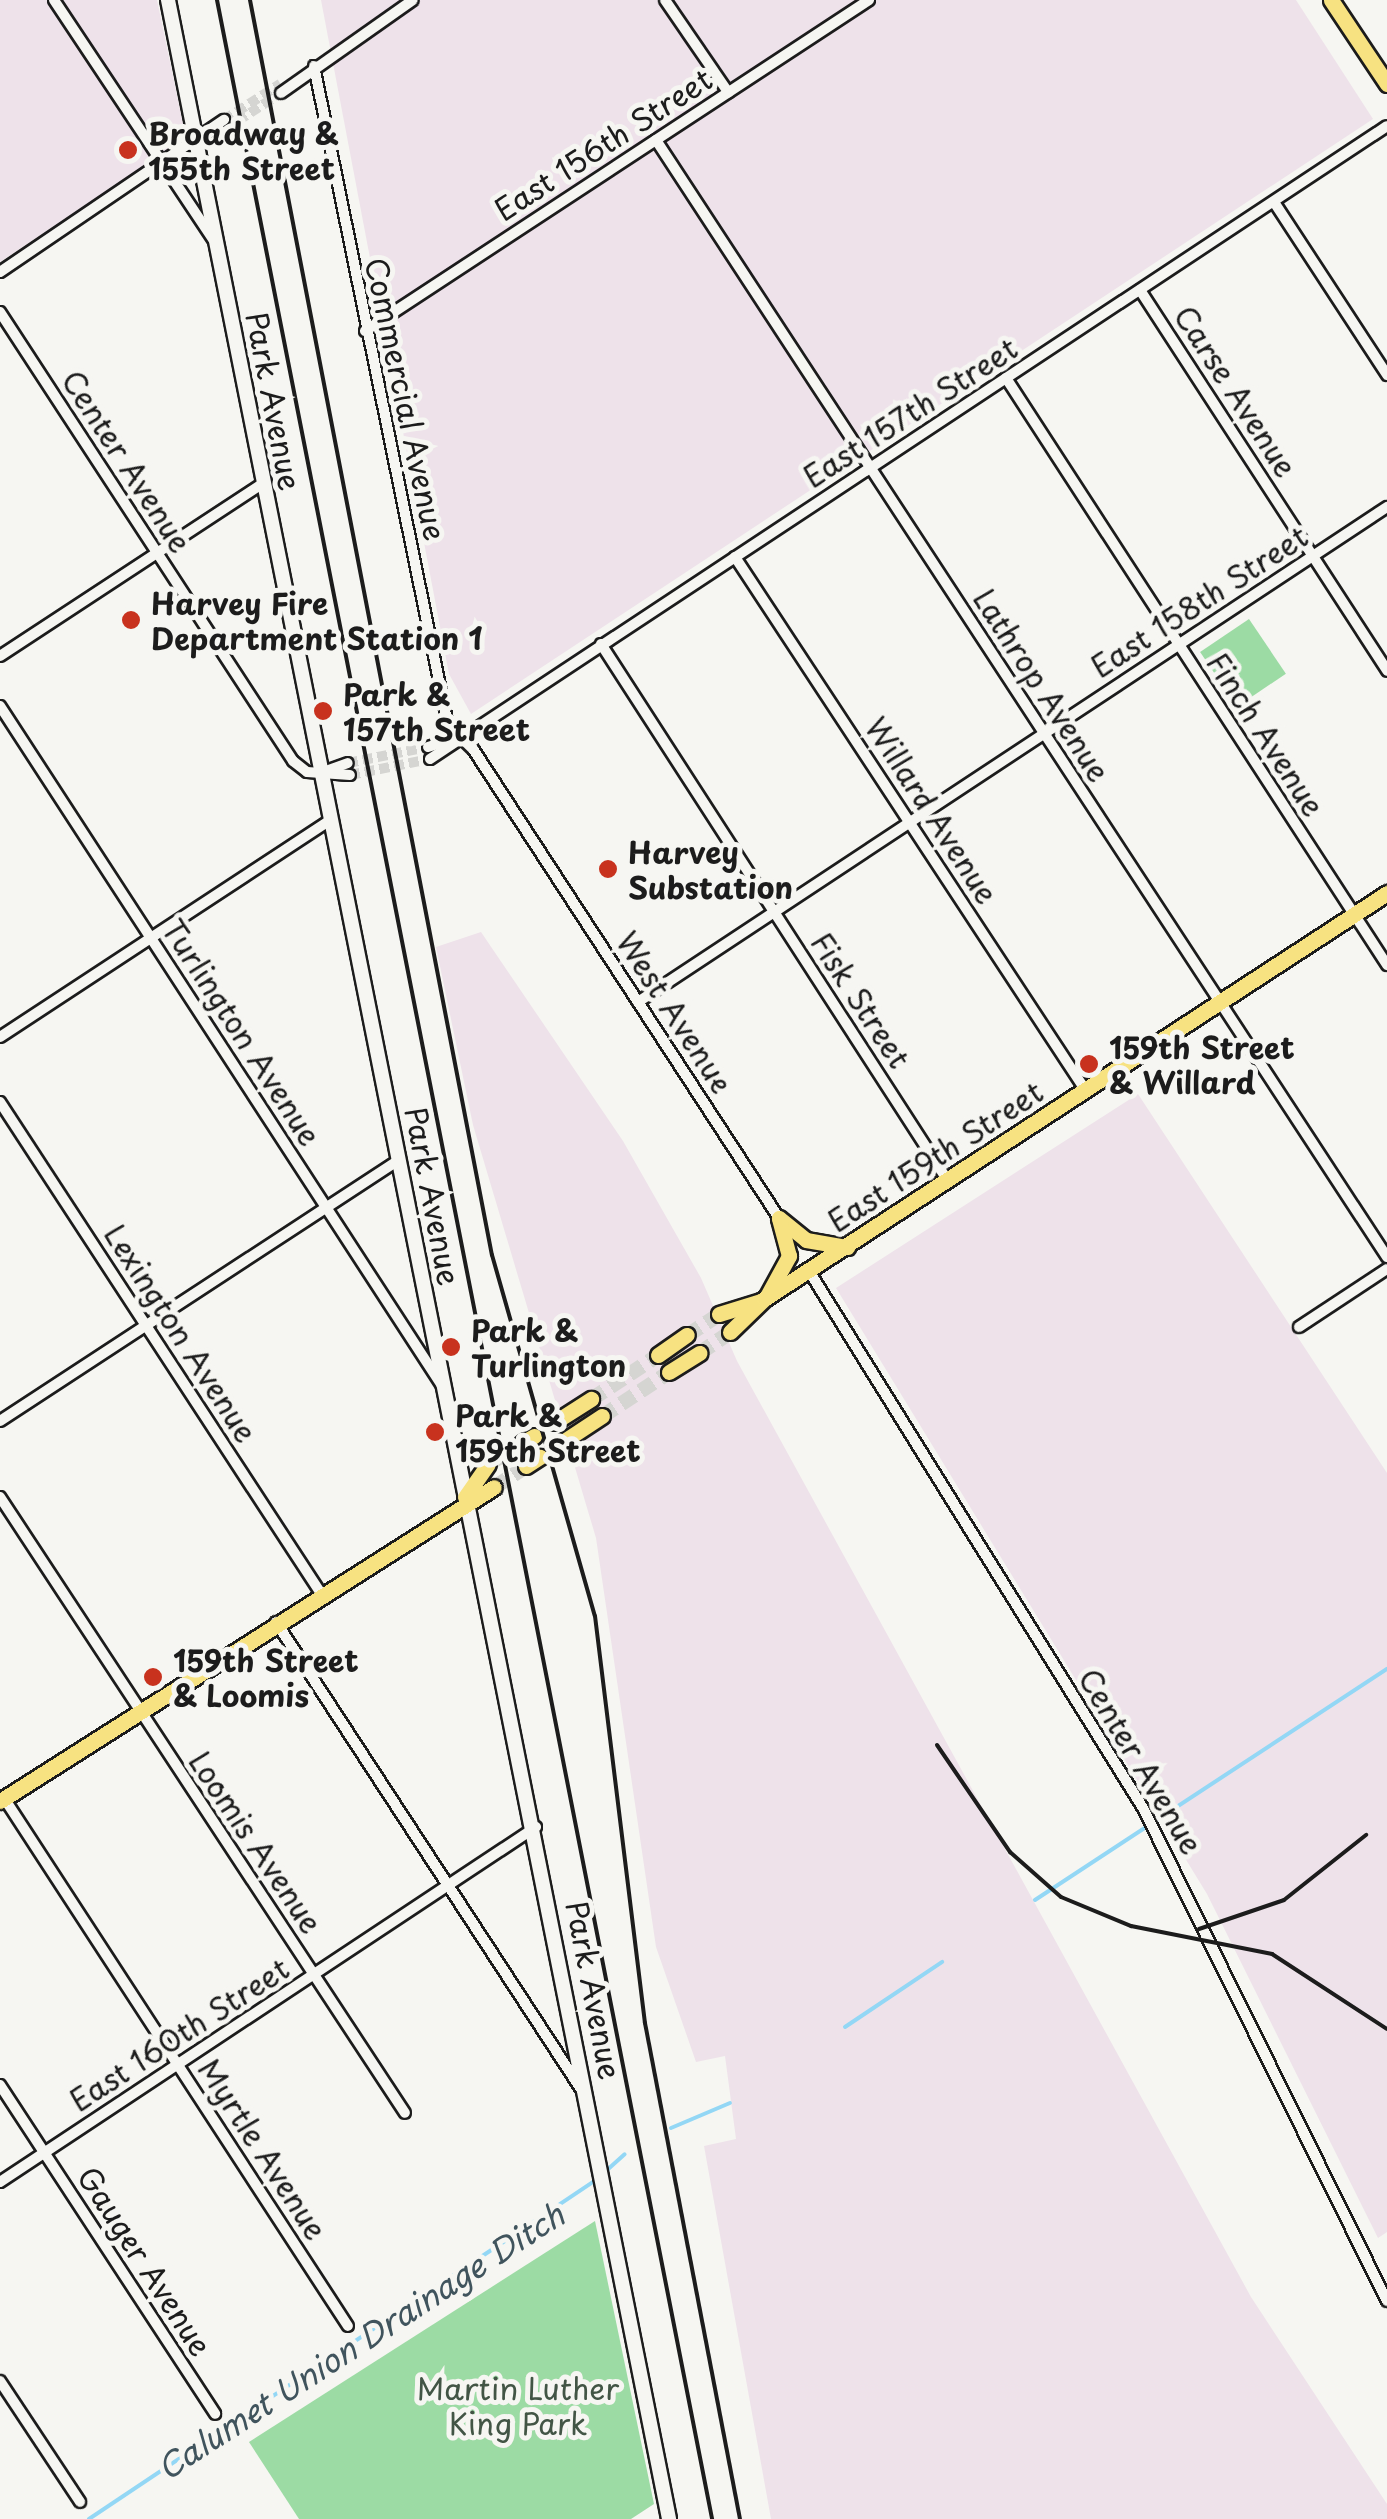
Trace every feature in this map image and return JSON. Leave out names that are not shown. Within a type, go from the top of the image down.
[{"type":"main road","points":[[1331,0],[1387,84]]},
{"type":"main road","name":"East 159th Street","points":[[730,1332],[764,1300],[1387,894]]},
{"type":"main road","points":[[779,1218],[806,1240],[847,1247]]},
{"type":"main road","points":[[764,1300],[789,1256],[779,1218]]},
{"type":"main road","name":"East 159th Street","points":[[719,1314],[764,1300]]},
{"type":"main road","points":[[658,1355],[687,1336]]},
{"type":"main road","points":[[669,1372],[698,1353]]},
{"type":"main road","points":[[555,1422],[591,1399]]},
{"type":"main road","points":[[561,1443],[602,1416]]},
{"type":"main road","points":[[466,1497],[488,1464]]},
{"type":"main road","points":[[2,1800],[466,1497],[494,1487]]},
{"type":"street","points":[[54,0],[213,239]]},
{"type":"street","name":"Park Avenue","points":[[168,0],[442,1386],[536,1828],[664,2516]]},
{"type":"street","points":[[281,88],[414,0]]},
{"type":"street","points":[[665,0],[728,92]]},
{"type":"street","name":"East 156th Street","points":[[366,331],[869,0]]},
{"type":"street","name":"Commercial Avenue","points":[[314,66],[448,724],[459,737]]},
{"type":"street","points":[[0,272],[225,125]]},
{"type":"street","name":"East 157th Street","points":[[429,752],[459,737],[736,557],[1387,126]]},
{"type":"street","name":"Lathrop Avenue","points":[[656,140],[1387,1257]]},
{"type":"street","points":[[1274,202],[1387,375]]},
{"type":"street","name":"Carse Avenue","points":[[1140,290],[1387,670]]},
{"type":"street","name":"Center Avenue","points":[[0,312],[292,761],[321,773]]},
{"type":"street","name":"Finch Avenue","points":[[1006,378],[1387,966]]},
{"type":"street","points":[[0,656],[262,483]]},
{"type":"street","name":"East 158th Street","points":[[638,1002],[1387,508]]},
{"type":"street","name":"Willard Avenue","points":[[736,557],[1086,1091]]},
{"type":"street","name":"Fisk Street","points":[[602,644],[948,1181]]},
{"type":"street","name":"Turlington Avenue","points":[[0,706],[442,1386]]},
{"type":"street","name":"West Avenue","points":[[459,737],[779,1218]]},
{"type":"street","points":[[321,773],[349,769]]},
{"type":"street","points":[[0,1037],[330,820]]},
{"type":"street","name":"Lexington Avenue","points":[[0,1102],[320,1592]]},
{"type":"street","points":[[0,1421],[398,1161]]},
{"type":"street","points":[[1298,1327],[1387,1269]]},
{"type":"street","name":"Center Avenue","points":[[809,1271],[1159,1836],[1387,2301]]},
{"type":"street","name":"Loomis Avenue","points":[[0,1497],[406,2114]]},
{"type":"street","points":[[275,1621],[446,1888],[586,2095]]},
{"type":"street","name":"Myrtle Avenue","points":[[2,1800],[348,2326]]},
{"type":"street","name":"East 160th Street","points":[[0,2182],[536,1828]]},
{"type":"street","name":"Gauger Avenue","points":[[0,2085],[215,2414]]},
{"type":"street","points":[[0,2380],[80,2502]]},
{"type":"shaded area","points":[[0,0],[157,0],[186,138],[0,262]]},
{"type":"shaded area","points":[[321,0],[1296,0],[1373,119],[471,714],[449,674]]},
{"type":"shaded area","points":[[481,932],[623,1141],[701,1278],[737,1361],[1251,2297],[1387,2504],[1387,2519],[771,2519],[704,2146],[736,2139],[725,2056],[696,2062],[656,1947],[596,1538],[473,1125],[436,947]]},
{"type":"shaded area","points":[[1138,1094],[1387,1473],[1387,2232],[1378,2238],[1207,1894],[836,1288]]},
{"type":"green space","points":[[1249,619],[1286,674],[1237,707],[1200,652]]},
{"type":"green space","name":"Martin Luther King Park","points":[[595,2221],[654,2504],[631,2519],[299,2519],[249,2442]]},
{"type":"waterway","name":"Calumet Union Drainage Ditch","points":[[1035,1900],[1387,1669]]},
{"type":"waterway","name":"Calumet Union Drainage Ditch","points":[[845,2027],[942,1962]]},
{"type":"waterway","name":"Calumet Union Drainage Ditch","points":[[671,2128],[730,2103]]},
{"type":"waterway","name":"Calumet Union Drainage Ditch","points":[[606,2171],[625,2154]]},
{"type":"waterway","points":[[89,2519],[596,2180]]},
{"type":"tunnel","points":[[224,120],[280,84]]},
{"type":"tunnel","points":[[225,129],[281,93]]},
{"type":"tunnel","points":[[348,763],[428,747]]},
{"type":"tunnel","points":[[350,775],[430,759]]},
{"type":"tunnel","points":[[687,1335],[719,1314]]},
{"type":"tunnel","points":[[699,1353],[730,1332]]},
{"type":"tunnel","points":[[591,1399],[658,1355]]},
{"type":"tunnel","points":[[602,1416],[669,1372]]},
{"type":"tunnel","points":[[488,1464],[522,1443]]},
{"type":"tunnel","points":[[494,1487],[526,1466]]},
{"type":"railway","points":[[217,0],[712,2519]]},
{"type":"railway","points":[[250,0],[492,1255],[595,1616],[645,2023],[740,2519]]},
{"type":"railway","points":[[937,1745],[1010,1852],[1061,1897],[1131,1926],[1272,1954],[1387,2029]]},
{"type":"railway","points":[[1199,1929],[1284,1900],[1366,1835]]},
{"type":"place","name":"Broadway & 155th Street","points":[[128,150]]},
{"type":"place","name":"Harvey Fire Department Station 1","points":[[131,620]]},
{"type":"place","name":"Park & 157th Street","points":[[323,711]]},
{"type":"place","name":"Harvey Substation","points":[[608,869]]},
{"type":"place","name":"159th Street & Willard","points":[[1089,1064]]},
{"type":"place","name":"Park & Turlington","points":[[451,1347]]},
{"type":"place","name":"Park & 159th Street","points":[[435,1432]]},
{"type":"place","name":"159th Street & Loomis","points":[[153,1677]]}]
